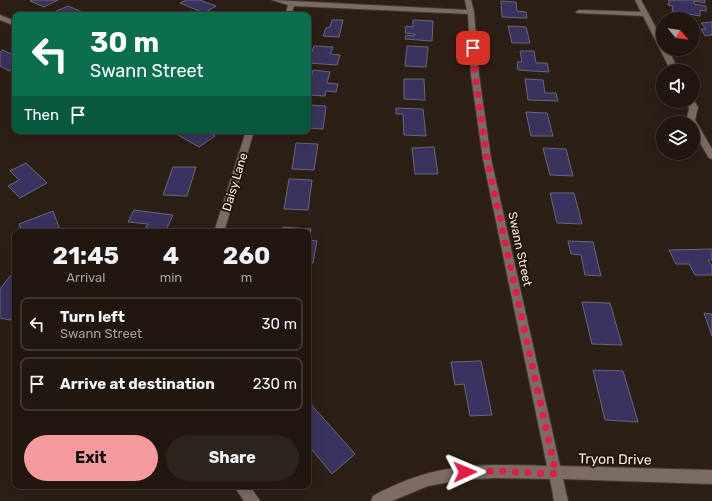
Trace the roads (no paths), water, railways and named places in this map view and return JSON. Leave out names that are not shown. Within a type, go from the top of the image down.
[{"type":"street","points":[[275,0],[292,4],[471,12]]},
{"type":"street","name":"Swann Street","points":[[468,0],[471,12],[475,75],[487,159],[561,501]]},
{"type":"street","points":[[638,0],[656,34]]},
{"type":"street","points":[[289,12],[292,4]]},
{"type":"street","points":[[0,17],[12,23]]},
{"type":"street","name":"Daisy Lane","points":[[220,229],[249,134]]},
{"type":"street","points":[[700,136],[712,156]]},
{"type":"street","name":"Tryon Drive","points":[[378,501],[406,487],[435,477],[465,472],[496,471],[556,474],[712,477]]},
{"type":"street","points":[[243,489],[253,501]]},
{"type":"lane","points":[[579,12],[646,14]]}]
